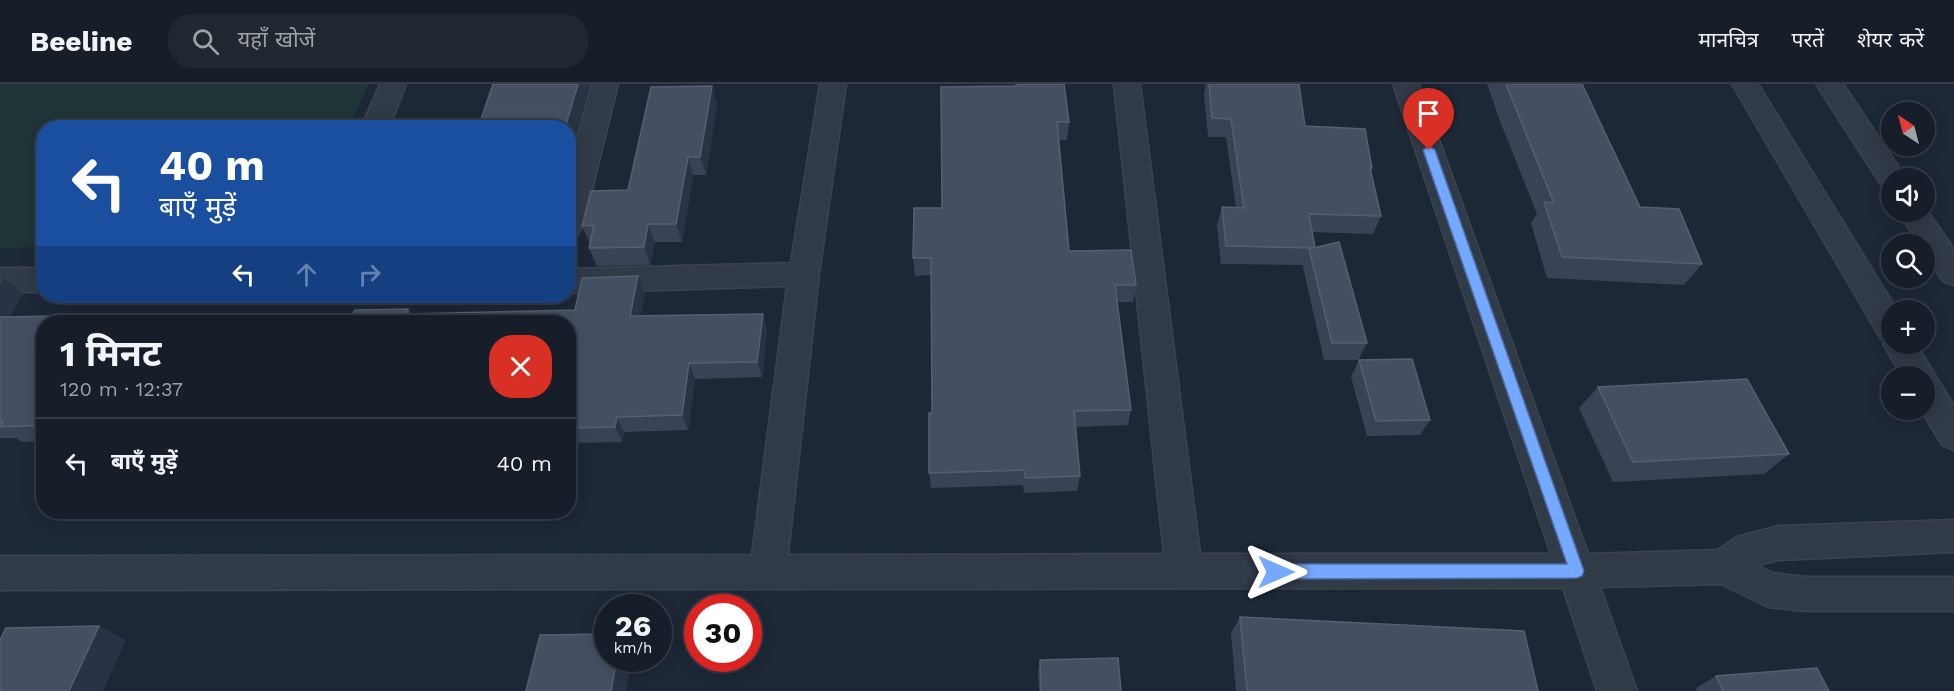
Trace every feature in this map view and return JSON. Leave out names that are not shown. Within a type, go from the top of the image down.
[{"type":"street","points":[[378,120],[393,84]]},
{"type":"street","points":[[576,194],[604,84]]},
{"type":"street","points":[[768,572],[804,274],[833,84]]},
{"type":"street","points":[[1127,84],[1184,572]]},
{"type":"street","points":[[1406,84],[1617,691]]},
{"type":"street","points":[[1744,84],[1881,312]]},
{"type":"street","points":[[1829,84],[1885,168]]},
{"type":"street","points":[[1920,222],[1954,273]]},
{"type":"street","points":[[576,281],[804,274]]},
{"type":"street","points":[[0,280],[36,280]]},
{"type":"street","points":[[1935,404],[1954,435]]},
{"type":"street","points":[[1724,567],[1750,549],[1779,543],[1954,536]]},
{"type":"street","points":[[0,573],[1577,571],[1724,567],[1768,590],[1805,594],[1954,594]]},
{"type":"green space","points":[[0,84],[369,84],[352,120],[36,120],[36,247],[0,248]]},
{"type":"building","points":[[493,84],[578,84],[567,120],[481,120]]},
{"type":"building","points":[[1016,84],[1064,84],[1069,122],[1057,122],[1069,251],[1131,250],[1136,285],[1115,285],[1131,410],[1074,411],[1080,476],[1025,478],[1024,470],[929,473],[929,413],[932,413],[931,258],[913,258],[914,208],[942,208],[941,87],[1016,86]]},
{"type":"building","points":[[1209,84],[1299,84],[1305,126],[1365,129],[1372,168],[1370,168],[1381,216],[1309,214],[1315,248],[1226,246],[1222,207],[1244,208],[1231,119],[1212,118]]},
{"type":"building","points":[[1506,84],[1582,84],[1640,207],[1679,209],[1702,264],[1562,257],[1544,202],[1554,203]]},
{"type":"building","points":[[712,86],[700,157],[688,157],[676,224],[648,224],[644,247],[589,248],[594,225],[582,226],[591,191],[628,190],[651,87]]},
{"type":"building","points":[[1339,242],[1367,343],[1332,343],[1309,249]]},
{"type":"building","points":[[638,276],[630,316],[763,314],[757,362],[689,363],[682,415],[617,417],[615,427],[576,428],[576,315],[294,315],[353,314],[355,310],[408,309],[407,314],[575,310],[582,278]]},
{"type":"building","points":[[180,314],[236,315],[120,315]]},
{"type":"building","points":[[36,316],[36,425],[0,427],[3,422],[0,423],[0,317]]},
{"type":"building","points":[[1412,359],[1430,420],[1376,421],[1359,360]]},
{"type":"building","points":[[1747,379],[1789,454],[1633,462],[1598,387]]},
{"type":"building","points":[[1240,617],[1524,631],[1538,691],[1247,691]]},
{"type":"building","points":[[99,626],[69,691],[0,691],[0,640],[6,628]]},
{"type":"building","points":[[594,634],[594,672],[614,672],[611,691],[526,691],[540,635]]},
{"type":"building","points":[[1118,658],[1121,691],[1041,691],[1040,660]]},
{"type":"building","points":[[1817,668],[1829,691],[1723,691],[1716,676]]},
{"type":"route","points":[[1276,572],[1577,571],[1429,150]]}]
